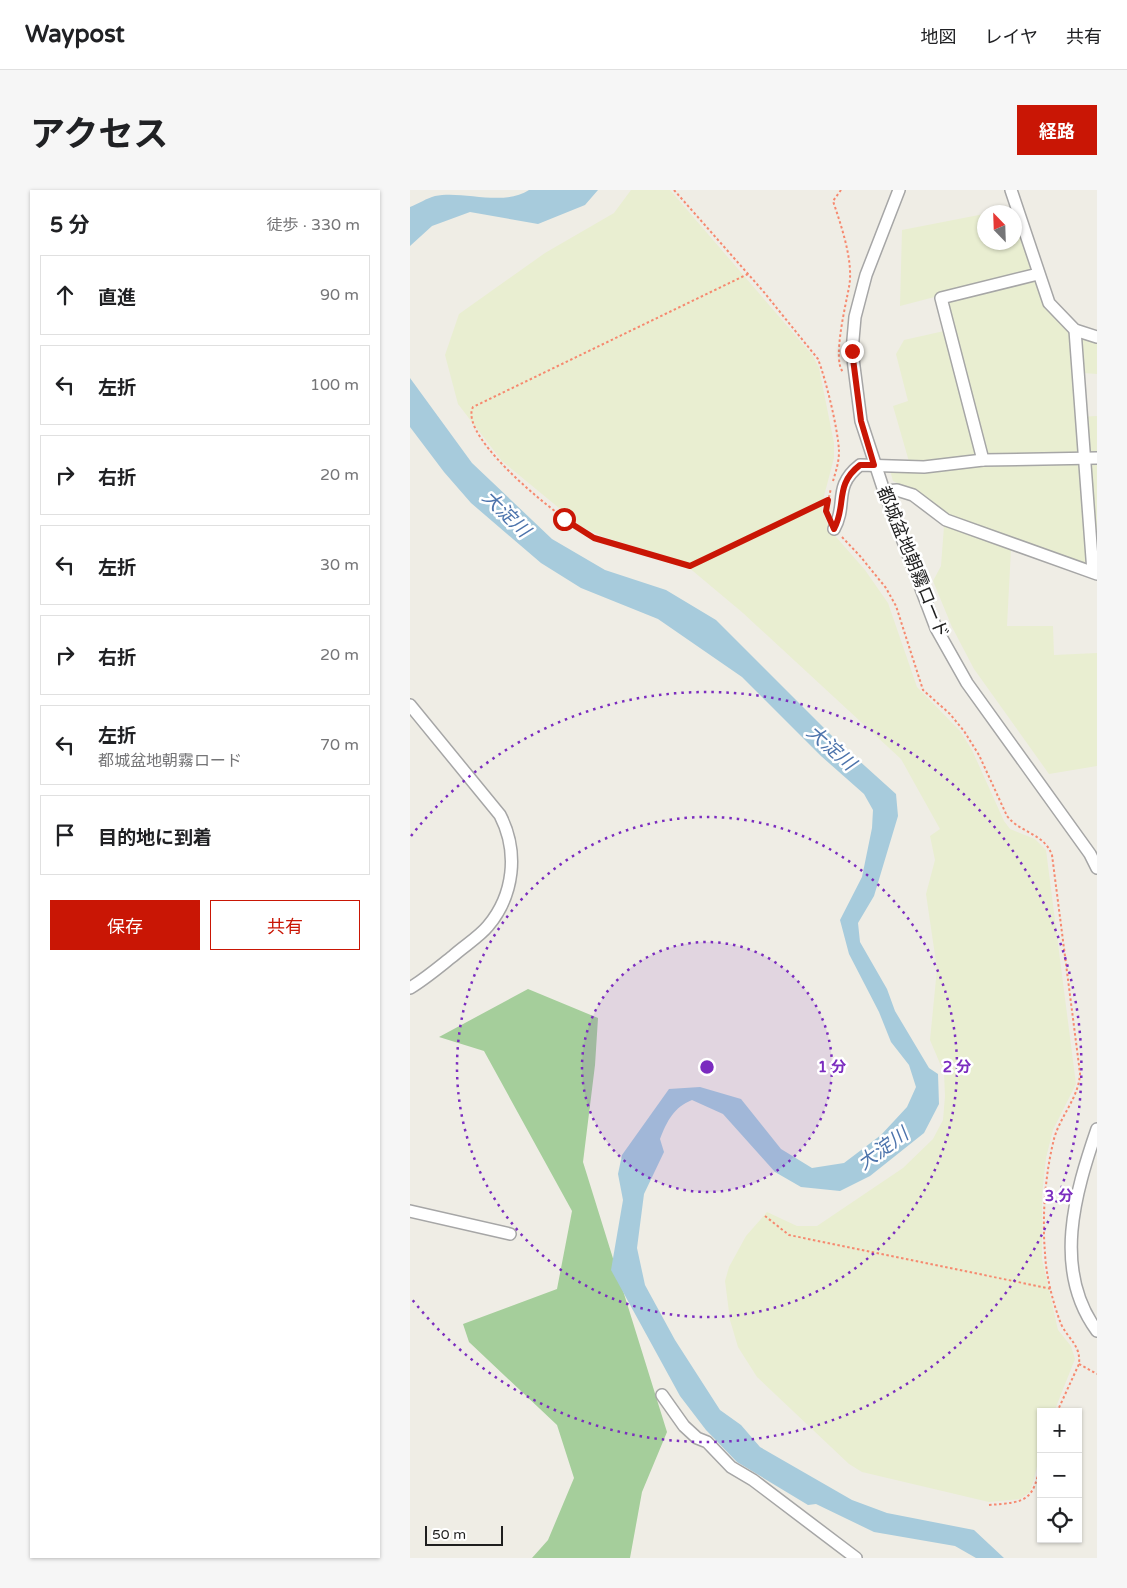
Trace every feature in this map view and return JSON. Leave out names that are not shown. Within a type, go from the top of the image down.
[{"type":"street","name":"都城盆地朝霧ロード","points":[[899,190],[860,296],[853,334],[854,372],[861,421],[874,465],[936,628],[967,684],[1090,854],[1097,868]]},
{"type":"street","points":[[1011,190],[1049,303],[1075,330],[1097,337]]},
{"type":"street","points":[[983,460],[942,298],[1038,274]]},
{"type":"street","points":[[884,491],[897,490],[913,495],[946,520],[1095,573],[1084,459],[1075,330]]},
{"type":"street","points":[[834,529],[838,521],[844,482],[860,465],[924,467],[983,460],[1097,458]]},
{"type":"street","points":[[410,705],[500,815],[508,834],[511,867],[510,885],[503,906],[487,928],[410,988]]},
{"type":"street","points":[[1097,1128],[1076,1198],[1071,1247],[1072,1271],[1089,1320],[1097,1331]]},
{"type":"street","points":[[410,1211],[510,1234]]},
{"type":"street","points":[[662,1395],[684,1426],[696,1438],[707,1442],[732,1467],[753,1480],[856,1558]]},
{"type":"path","points":[[674,190],[810,348],[823,373],[839,449],[839,464],[826,511],[834,529],[860,556],[886,588],[896,606],[923,690],[950,714],[964,732],[979,755],[1013,824],[1039,837],[1048,845],[1052,855],[1080,1073],[1080,1084],[1075,1096],[1063,1114],[1054,1139],[1047,1180],[1045,1255],[1060,1322],[1078,1347],[1080,1356],[1079,1364],[1059,1408]]},
{"type":"path","points":[[841,190],[833,201],[851,268],[841,322],[841,372],[854,372]]},
{"type":"path","points":[[748,274],[472,408],[469,414],[470,421],[487,448],[506,470],[580,530],[594,538],[684,566],[690,566],[828,500]]},
{"type":"path","points":[[765,1216],[789,1235],[1052,1289]]},
{"type":"path","points":[[1079,1364],[1097,1374]]},
{"type":"path","points":[[989,1505],[1016,1503],[1030,1496],[1037,1480]]},
{"type":"green space","points":[[631,190],[670,190],[813,356],[819,368],[834,443],[834,458],[822,511],[830,530],[865,570],[888,603],[917,687],[960,731],[972,750],[1004,821],[1010,829],[1035,839],[1046,850],[1076,1084],[1053,1130],[1046,1158],[1042,1195],[1042,1259],[1058,1330],[1071,1346],[1075,1359],[1056,1408],[1037,1408],[1037,1466],[1030,1492],[1020,1499],[989,1502],[862,1472],[849,1464],[757,1377],[738,1347],[730,1320],[725,1281],[729,1267],[746,1236],[767,1212],[797,1226],[817,1226],[903,1168],[933,1139],[943,1120],[944,1073],[930,1040],[937,969],[926,894],[935,860],[930,836],[940,829],[901,759],[743,613],[681,561],[604,537],[582,527],[502,461],[458,404],[445,355],[459,314],[545,253],[614,213]]},
{"type":"green space","points":[[977,215],[977,250],[1022,250],[1022,240],[1032,269],[1070,332],[1076,417],[1097,416],[1097,567],[949,516],[931,500],[893,481],[890,470],[912,472],[893,406],[908,401],[896,354],[904,340],[953,329],[946,294],[900,306],[902,230]]},
{"type":"green space","points":[[1079,335],[1097,341],[1097,374],[1083,373]]},
{"type":"green space","points":[[944,526],[1011,549],[1007,626],[1053,626],[1054,655],[1097,653],[1097,766],[1049,774],[974,669],[952,627],[933,581],[941,566]]},
{"type":"green space","points":[[528,989],[598,1018],[595,1065],[583,1162],[667,1432],[642,1492],[630,1558],[532,1558],[548,1540],[574,1478],[557,1425],[469,1342],[463,1324],[557,1289],[572,1211],[484,1051],[439,1037]]},
{"type":"water","points":[[529,190],[598,190],[585,205],[538,224],[470,212],[432,226],[410,246],[410,207],[435,196],[458,195],[495,198],[519,195]]},
{"type":"water","name":"大淀川","points":[[410,378],[472,463],[552,539],[605,570],[666,590],[716,620],[835,739],[896,794],[898,816],[874,896],[858,923],[860,942],[887,989],[895,1011],[929,1068],[938,1074],[939,1104],[924,1133],[870,1176],[840,1191],[801,1187],[775,1172],[723,1114],[692,1100],[680,1107],[672,1115],[660,1139],[664,1152],[644,1194],[637,1248],[645,1285],[675,1340],[720,1410],[741,1425],[760,1447],[852,1500],[887,1513],[974,1530],[1004,1558],[976,1558],[955,1546],[874,1532],[816,1504],[808,1505],[737,1462],[706,1430],[680,1396],[611,1270],[623,1200],[618,1174],[622,1155],[669,1089],[700,1087],[741,1099],[781,1149],[812,1168],[844,1163],[881,1135],[907,1107],[916,1087],[909,1065],[891,1042],[879,1012],[849,954],[840,920],[862,877],[872,828],[873,810],[864,794],[821,756],[742,677],[658,619],[581,588],[541,563],[471,503],[444,472],[410,427]]},
{"type":"route","points":[[564,519],[594,538],[684,566],[690,566],[828,500],[826,511],[834,529],[840,513],[840,498],[844,482],[853,470],[860,465],[874,465],[861,421],[856,394],[852,351]]}]
